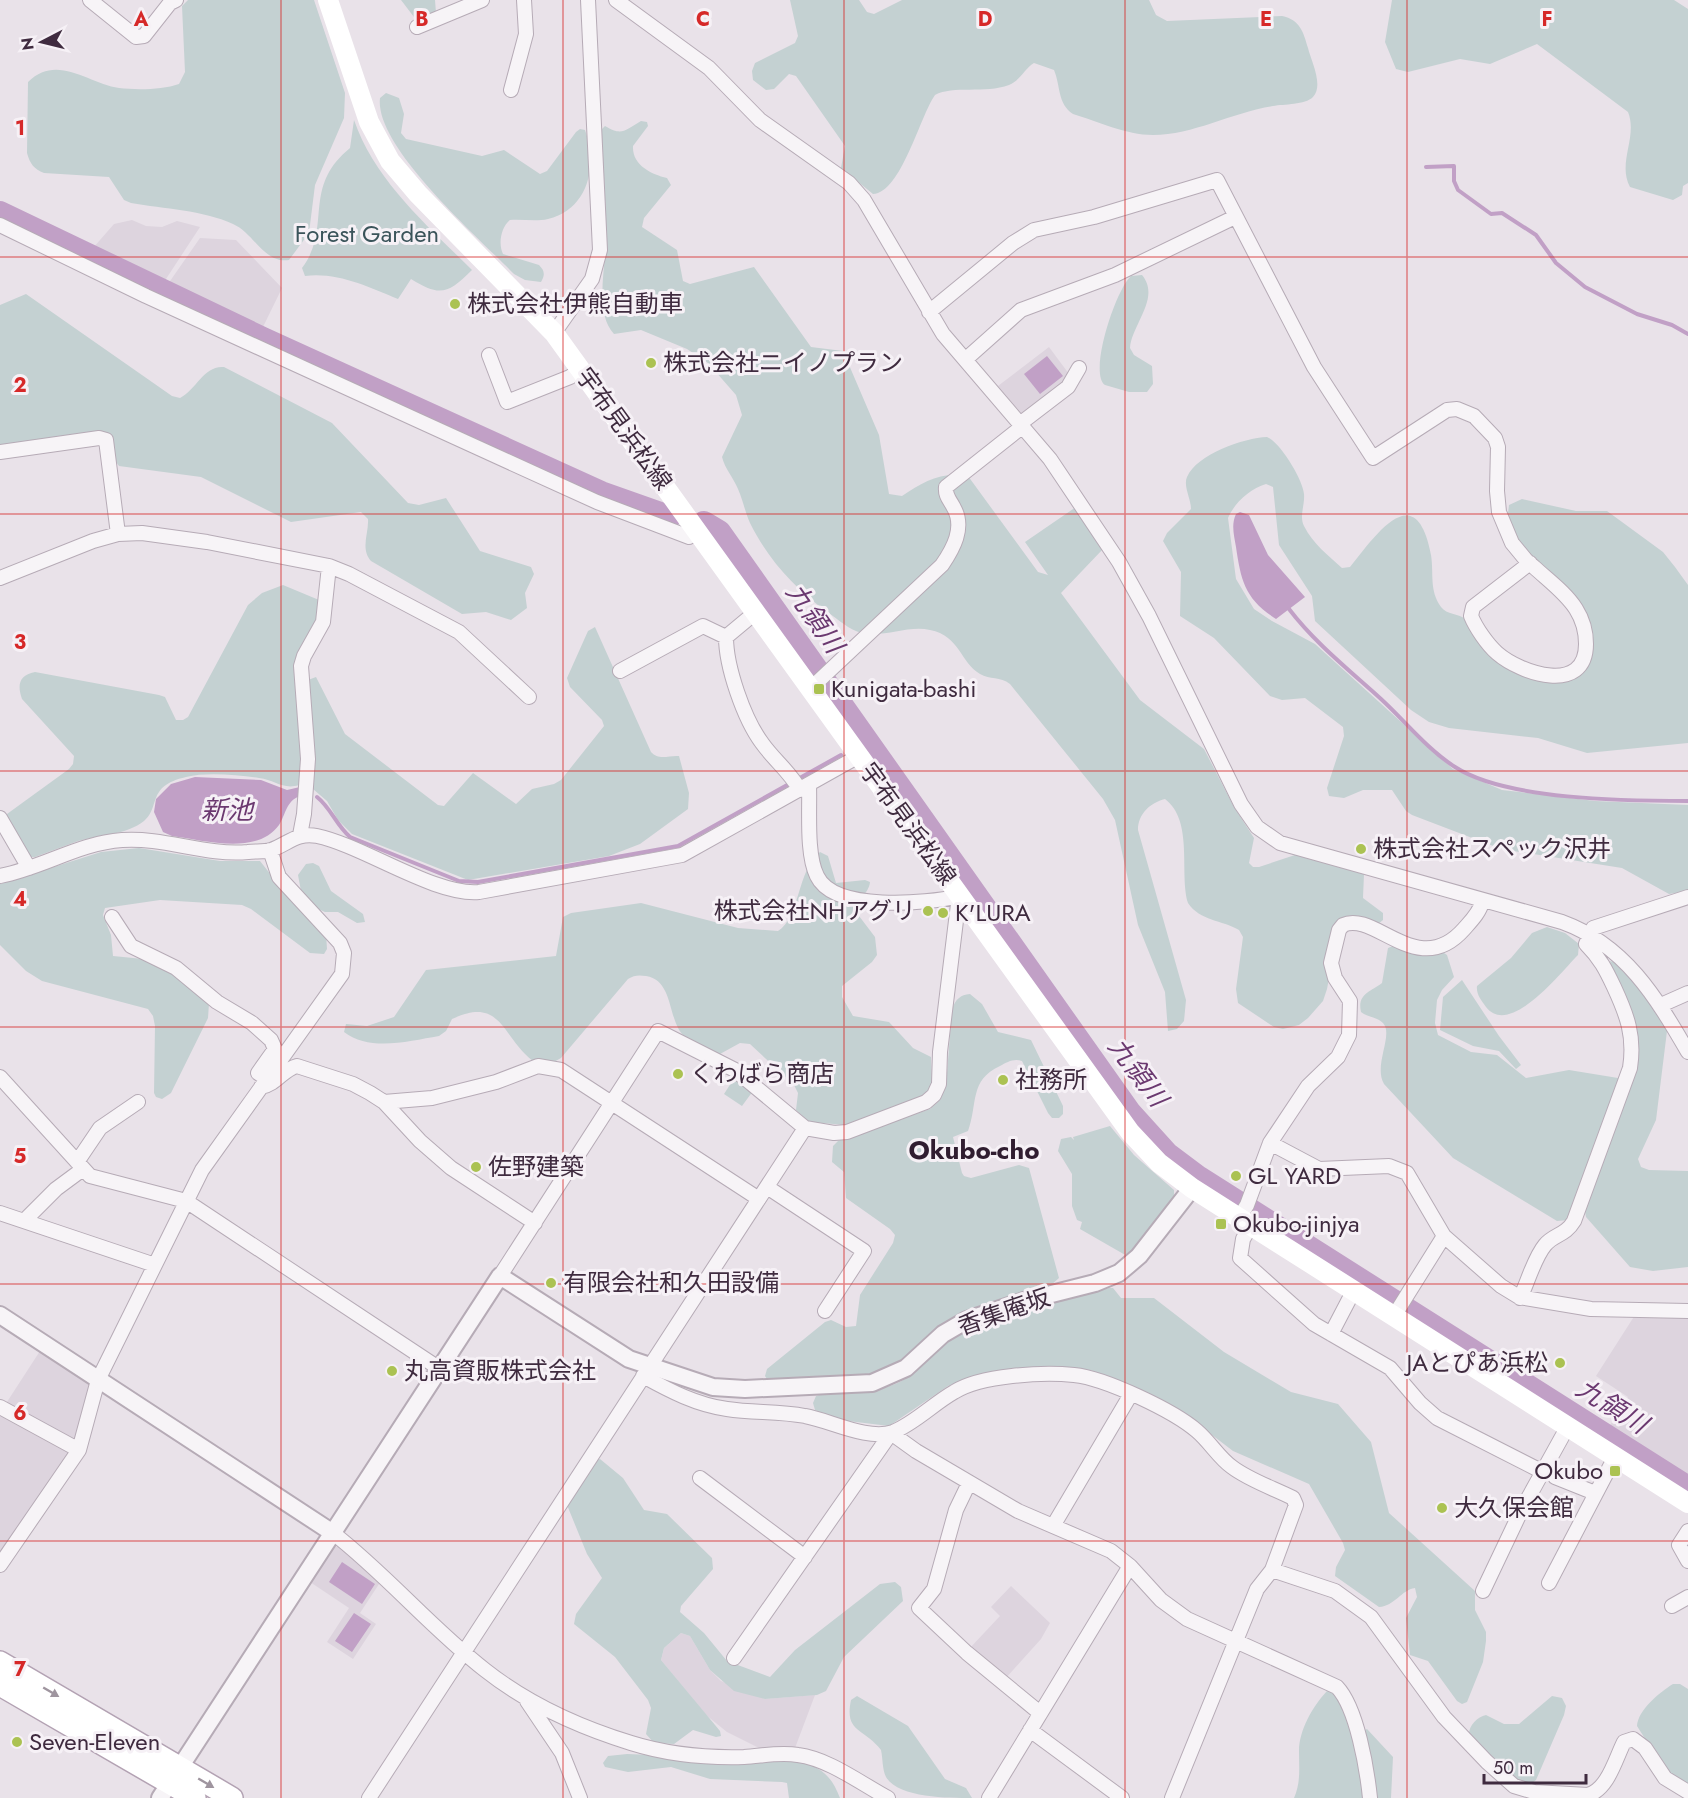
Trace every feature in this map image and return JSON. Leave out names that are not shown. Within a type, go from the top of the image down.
[{"type":"main road","name":"宇布見浜松線","points":[[328,0],[369,122],[390,160],[418,194],[554,333],[756,612],[818,683],[859,756],[1130,1132],[1159,1162],[1192,1188],[1245,1215],[1354,1290],[1398,1309],[1568,1426],[1688,1503]]},
{"type":"main road","points":[[0,1662],[170,1783],[232,1798]]},
{"type":"main road","points":[[0,1685],[195,1798]]},
{"type":"street","points":[[90,0],[136,37],[144,36],[170,3],[176,0]]},
{"type":"street","points":[[417,27],[482,0]]},
{"type":"street","points":[[511,90],[526,34],[524,0]]},
{"type":"street","points":[[554,333],[592,279],[600,250],[588,0]]},
{"type":"street","points":[[616,0],[709,68],[760,120],[849,183],[871,210],[943,334],[1050,459],[1119,562],[1149,616],[1241,804],[1257,827],[1280,843],[1482,902],[1562,922],[1589,934],[1630,967],[1661,1005],[1688,1052]]},
{"type":"street","points":[[929,312],[1013,243],[1046,225],[1094,217],[1216,180],[1314,367],[1373,458],[1447,410],[1466,411],[1490,431],[1498,447],[1497,490],[1502,523],[1512,543],[1569,599],[1584,628],[1584,658],[1580,666],[1565,677],[1546,676],[1499,655],[1471,616],[1473,608],[1530,563]]},
{"type":"street","points":[[966,359],[1021,310],[1115,275],[1235,217]]},
{"type":"street","points":[[0,225],[146,296],[597,502],[689,537],[698,531]]},
{"type":"street","points":[[489,355],[507,402],[570,377],[581,369]]},
{"type":"street","points":[[818,683],[942,565],[952,550],[958,533],[958,521],[946,493],[950,481],[1068,387],[1079,368]]},
{"type":"street","points":[[0,452],[99,438],[106,440],[118,534]]},
{"type":"street","points":[[0,578],[93,541],[118,534],[142,533],[207,542],[329,566],[349,574],[459,632],[528,697]]},
{"type":"street","points":[[300,835],[308,759],[301,666],[323,622],[329,566]]},
{"type":"street","points":[[726,637],[756,612]]},
{"type":"street","points":[[620,671],[703,626],[726,637]]},
{"type":"street","points":[[170,1783],[658,1031],[735,1070],[805,1128],[834,1133],[847,1132],[926,1102],[934,1095],[939,1084],[940,1052],[959,896],[930,902],[888,902],[844,897],[825,887],[813,867],[800,784],[764,746],[749,721],[734,678],[726,637]]},
{"type":"street","points":[[0,876],[81,849],[119,840],[160,841],[221,853],[270,850],[300,835],[331,840],[467,893],[681,855],[800,784],[859,756]]},
{"type":"street","points":[[0,818],[29,868]]},
{"type":"street","points":[[0,1565],[80,1450],[98,1380],[202,1170],[332,991],[344,964],[344,953],[335,934],[279,877],[270,850]]},
{"type":"street","points":[[1520,1298],[1543,1248],[1550,1241],[1563,1235],[1574,1221],[1631,1060],[1632,1036],[1629,1021],[1606,966],[1586,944],[1589,934],[1593,928],[1688,897]]},
{"type":"street","points":[[1482,902],[1480,909],[1458,936],[1440,946],[1430,948],[1409,945],[1356,922],[1343,925],[1339,930],[1331,963],[1335,978],[1350,1001],[1349,1035],[1338,1057],[1308,1086],[1270,1143],[1245,1215],[1240,1258],[1314,1324],[1390,1368],[1420,1404],[1437,1418],[1549,1475],[1595,1492]]},
{"type":"street","points":[[112,916],[131,946],[139,952],[176,968],[217,1002],[252,1023],[271,1040],[274,1044],[273,1053],[258,1073],[264,1083]]},
{"type":"street","points":[[1661,1005],[1688,993]]},
{"type":"street","points":[[264,1083],[278,1082],[290,1068],[297,1066],[353,1084],[384,1102],[420,1141],[451,1168],[535,1223]]},
{"type":"street","points":[[384,1102],[432,1098],[496,1082],[538,1066],[561,1070],[612,1103],[864,1251],[825,1311]]},
{"type":"street","points":[[0,1077],[90,1176],[186,1201],[440,1369]]},
{"type":"street","points":[[25,1220],[80,1165],[100,1128],[138,1102]]},
{"type":"street","points":[[369,1798],[805,1128]]},
{"type":"street","points":[[1270,1143],[1319,1169],[1399,1168],[1414,1181],[1444,1236],[1501,1287],[1520,1298],[1591,1309],[1688,1311]]},
{"type":"street","name":"香集庵坂","points":[[500,1276],[646,1372],[713,1387],[734,1389],[860,1384],[884,1379],[906,1368],[943,1334],[967,1320],[1024,1301],[1095,1283],[1119,1273],[1139,1256],[1192,1188]]},
{"type":"street","points":[[0,1213],[155,1265]]},
{"type":"street","points":[[1398,1309],[1444,1236]]},
{"type":"street","points":[[1330,1334],[1354,1290]]},
{"type":"street","points":[[0,1315],[333,1533],[375,1566],[464,1652],[525,1698],[590,1729],[652,1749],[728,1757],[782,1753],[800,1755],[825,1764],[888,1798]]},
{"type":"street","points":[[646,1372],[686,1398],[707,1405],[805,1416],[838,1427],[880,1434],[891,1433],[969,1484],[1018,1511],[1110,1551],[1130,1566],[1161,1600],[1187,1618],[1329,1682],[1343,1694],[1366,1766],[1370,1798]]},
{"type":"street","points":[[734,1658],[891,1433],[952,1392],[975,1383],[1019,1377],[1075,1375],[1111,1385],[1196,1429],[1231,1467],[1293,1498],[1296,1505],[1272,1570],[1257,1589],[1172,1798]]},
{"type":"street","points":[[1053,1526],[1131,1394]]},
{"type":"street","points":[[0,1407],[80,1450]]},
{"type":"street","points":[[1483,1591],[1549,1475],[1568,1426]]},
{"type":"street","points":[[1549,1582],[1615,1457]]},
{"type":"street","points":[[700,1478],[805,1557]]},
{"type":"street","points":[[969,1484],[956,1510],[934,1589],[919,1608],[967,1653],[1040,1713]]},
{"type":"street","points":[[1688,1531],[1679,1545],[1688,1561]]},
{"type":"street","points":[[990,1798],[1130,1566]]},
{"type":"street","points":[[1272,1570],[1324,1586],[1355,1603],[1371,1617],[1444,1717],[1486,1762],[1514,1786],[1534,1792],[1595,1793],[1605,1782],[1624,1742],[1633,1739],[1645,1748],[1669,1782],[1688,1792]]},
{"type":"street","points":[[1672,1606],[1688,1597]]},
{"type":"street","points":[[525,1698],[562,1753],[580,1798]]},
{"type":"street","points":[[1030,1730],[1122,1798]]},
{"type":"shaded area","points":[[132,220],[146,226],[162,227],[177,221],[200,227],[164,282],[93,248],[114,224]]},
{"type":"shaded area","points":[[200,238],[236,240],[282,288],[262,329],[168,284]]},
{"type":"shaded area","points":[[1049,347],[1072,378],[1023,415],[998,386]]},
{"type":"shaded area","points":[[1635,1315],[1688,1316],[1688,1481],[1607,1430],[1628,1397],[1596,1376]]},
{"type":"shaded area","points":[[40,1351],[89,1383],[91,1388],[76,1444],[5,1405]]},
{"type":"shaded area","points":[[0,1411],[67,1448],[71,1456],[0,1556]]},
{"type":"shaded area","points":[[340,1546],[381,1581],[360,1613],[376,1624],[353,1659],[327,1642],[349,1608],[310,1582],[333,1547]]},
{"type":"shaded area","points":[[1011,1586],[1050,1623],[1041,1639],[1005,1679],[969,1649],[1000,1616],[991,1607]]},
{"type":"shaded area","points":[[681,1633],[690,1636],[710,1670],[721,1681],[765,1699],[815,1695],[795,1748],[761,1749],[727,1732],[706,1715],[661,1660],[664,1648]]},
{"type":"green space","points":[[188,0],[314,0],[345,93],[344,118],[315,185],[309,233],[289,260],[280,260],[266,253],[240,228],[221,219],[131,203],[124,200],[109,177],[44,173],[35,168],[28,157],[28,82],[39,74],[50,70],[62,70],[126,89],[157,88],[179,84],[185,72],[182,6]]},
{"type":"green space","points":[[401,0],[435,0],[436,13],[417,21]]},
{"type":"green space","points":[[790,0],[859,0],[867,12],[874,14],[902,0],[1149,0],[1156,15],[1167,21],[1282,16],[1297,23],[1302,31],[1316,73],[1316,92],[1305,102],[1258,109],[1168,134],[1143,134],[1122,130],[1073,114],[1064,105],[1054,70],[1034,63],[1017,80],[1000,88],[951,90],[935,95],[901,168],[883,190],[873,194],[841,168],[845,146],[796,76],[789,74],[774,89],[766,90],[753,80],[752,71],[755,63],[795,43],[798,36]]},
{"type":"green space","points":[[1392,0],[1674,0],[1688,9],[1688,183],[1683,186],[1682,195],[1673,200],[1630,187],[1626,169],[1631,131],[1628,112],[1537,44],[1490,64],[1460,59],[1408,72],[1396,69],[1385,42]]},
{"type":"green space","points":[[386,93],[399,98],[404,114],[401,133],[406,139],[482,156],[504,150],[540,174],[547,171],[576,132],[580,129],[585,130],[589,143],[590,170],[587,184],[573,206],[562,214],[548,219],[510,220],[501,236],[503,254],[539,265],[544,273],[541,282],[525,280],[514,274],[455,216],[411,166],[394,141],[383,118],[380,98]]},
{"type":"green space","name":"Forest Garden","points":[[354,120],[363,142],[389,183],[472,270],[450,288],[429,289],[411,279],[398,299],[341,278],[305,276],[302,268],[311,253],[316,238],[321,193],[326,178],[335,163],[350,148]]},
{"type":"green space","points":[[641,121],[647,122],[648,126],[633,146],[636,158],[644,168],[667,178],[671,185],[644,218],[642,227],[677,250],[683,281],[690,284],[754,267],[811,347],[843,351],[879,435],[889,494],[902,496],[925,482],[941,476],[968,476],[1038,572],[1048,575],[1025,542],[1076,507],[1103,549],[1061,593],[1140,700],[1204,749],[1234,807],[1254,838],[1249,863],[1253,867],[1259,867],[1295,855],[1364,874],[1363,898],[1383,913],[1383,920],[1378,924],[1348,916],[1340,920],[1323,1001],[1299,1025],[1283,1029],[1274,1027],[1238,1003],[1236,989],[1243,937],[1239,930],[1205,917],[1188,903],[1180,820],[1165,799],[1154,803],[1146,810],[1140,819],[1138,830],[1186,1000],[1184,1021],[1177,1029],[1168,1031],[1165,992],[1138,925],[1115,820],[1103,799],[1010,684],[987,677],[973,669],[954,643],[940,633],[913,629],[870,634],[853,629],[804,593],[765,549],[750,523],[738,489],[722,457],[742,415],[736,395],[708,363],[687,349],[641,330],[614,334],[604,313],[602,286],[606,222],[601,130],[605,126],[615,131],[623,131]]},
{"type":"green space","points":[[1142,275],[1147,284],[1147,302],[1130,348],[1134,355],[1152,366],[1153,384],[1147,392],[1129,392],[1105,385],[1101,377],[1100,365],[1106,331],[1118,297],[1131,276]]},
{"type":"green space","points":[[26,294],[172,396],[180,398],[211,370],[224,367],[332,423],[408,503],[419,505],[446,498],[480,551],[531,567],[534,574],[525,593],[527,608],[511,620],[486,612],[462,614],[371,561],[365,546],[368,519],[361,512],[291,522],[201,477],[119,466],[116,462],[113,444],[0,447],[0,305]]},
{"type":"green space","points":[[1267,437],[1278,446],[1300,480],[1304,494],[1303,522],[1308,532],[1321,549],[1342,568],[1350,567],[1371,541],[1394,519],[1405,515],[1416,519],[1424,531],[1431,555],[1433,588],[1441,607],[1465,619],[1544,681],[1566,681],[1579,673],[1591,638],[1522,548],[1507,521],[1509,505],[1522,499],[1576,511],[1607,511],[1663,552],[1688,585],[1688,743],[1587,753],[1538,738],[1449,728],[1429,722],[1411,710],[1315,621],[1312,596],[1279,545],[1273,487],[1266,484],[1249,493],[1239,502],[1228,518],[1236,579],[1254,609],[1315,644],[1453,769],[1502,790],[1595,801],[1688,805],[1688,891],[1669,894],[1622,868],[1501,849],[1412,815],[1406,811],[1392,790],[1363,790],[1344,798],[1329,796],[1327,788],[1344,736],[1343,727],[1305,698],[1282,700],[1270,696],[1214,638],[1180,616],[1181,572],[1163,541],[1167,533],[1191,509],[1186,481],[1192,469],[1200,461],[1234,444]]},
{"type":"green space","points":[[283,585],[319,600],[318,621],[299,653],[302,742],[299,785],[288,786],[265,779],[232,775],[186,777],[173,781],[160,791],[149,815],[137,826],[121,832],[78,841],[35,857],[29,857],[6,817],[7,814],[69,769],[73,764],[74,756],[22,699],[20,685],[23,678],[35,672],[159,695],[165,697],[176,720],[183,720],[188,717],[248,605],[262,593]]},
{"type":"green space","points":[[595,627],[651,752],[661,757],[679,756],[689,793],[688,809],[640,844],[609,856],[468,880],[352,834],[338,820],[327,801],[313,789],[308,680],[316,677],[345,734],[438,805],[444,806],[473,773],[516,804],[532,789],[561,780],[604,726],[602,720],[570,687],[567,678],[588,631]]},
{"type":"green space","points":[[139,848],[220,861],[260,861],[326,934],[327,949],[324,954],[310,953],[251,909],[242,905],[160,900],[105,908],[103,915],[111,935],[113,956],[143,959],[174,971],[209,1003],[208,1018],[171,1093],[162,1099],[156,1097],[154,1093],[155,1026],[153,1016],[148,1009],[42,981],[26,971],[0,945],[0,884],[101,852]]},
{"type":"green space","points":[[820,852],[828,856],[836,883],[865,880],[870,882],[856,912],[875,937],[877,955],[872,962],[842,986],[842,997],[853,1016],[889,1022],[913,1048],[931,1057],[932,1083],[922,1096],[846,1125],[809,1122],[796,1110],[798,1093],[794,1085],[750,1044],[740,1043],[720,1054],[705,1049],[690,1040],[682,1034],[678,1027],[661,984],[646,976],[628,979],[561,1058],[552,1063],[533,1061],[499,1022],[481,1012],[469,1013],[452,1019],[446,1031],[439,1036],[403,1042],[366,1042],[344,1032],[346,1024],[367,1026],[394,1017],[426,970],[556,956],[563,917],[571,913],[641,903],[738,928],[778,931],[791,916],[802,881],[812,860]]},
{"type":"green space","points":[[313,863],[319,866],[331,891],[363,914],[365,922],[357,923],[338,912],[325,912],[316,908],[301,891],[298,875],[306,864]]},
{"type":"green space","points":[[1547,927],[1565,933],[1579,944],[1578,955],[1535,999],[1521,1009],[1508,1014],[1496,1014],[1482,1002],[1477,986],[1511,958],[1532,933]]},
{"type":"green space","points":[[1393,946],[1441,951],[1447,955],[1454,977],[1442,990],[1437,1000],[1435,1023],[1438,1035],[1471,1052],[1497,1055],[1526,1078],[1569,1070],[1618,1078],[1619,1082],[1569,1220],[1557,1221],[1453,1158],[1384,1084],[1381,1068],[1386,1028],[1381,1021],[1361,1012],[1360,1006],[1363,997],[1382,983],[1388,948]]},
{"type":"green space","points":[[1610,961],[1616,963],[1652,1001],[1667,1031],[1656,1120],[1638,1159],[1641,1167],[1649,1170],[1688,1171],[1688,1267],[1653,1271],[1630,1267],[1586,1217],[1584,1206],[1633,1069]]},
{"type":"green space","points":[[1462,980],[1521,1065],[1516,1069],[1499,1051],[1473,1046],[1440,1030],[1443,997]]},
{"type":"green space","points":[[970,994],[982,1004],[998,1032],[1031,1040],[1063,1106],[1063,1114],[1059,1118],[1052,1118],[1048,1113],[1022,1061],[1005,1063],[983,1078],[976,1094],[968,1131],[953,1137],[962,1173],[971,1178],[1019,1165],[1029,1168],[1059,1278],[1050,1286],[964,1313],[938,1328],[901,1361],[881,1372],[859,1376],[767,1379],[765,1376],[767,1369],[825,1322],[831,1320],[846,1327],[856,1326],[860,1295],[893,1243],[895,1235],[846,1198],[844,1172],[832,1162],[833,1146],[838,1141],[930,1109],[940,1100],[946,1086],[952,1009],[959,998]]},
{"type":"green space","points":[[735,1077],[753,1091],[742,1106],[724,1094]]},
{"type":"green space","points":[[1110,1126],[1134,1155],[1174,1190],[1174,1196],[1127,1256],[1080,1229],[1082,1222],[1077,1220],[1072,1206],[1072,1174],[1058,1151],[1061,1139],[1071,1137],[1074,1140],[1073,1137]]},
{"type":"green space","points":[[1113,1288],[1121,1298],[1154,1298],[1224,1352],[1291,1392],[1338,1404],[1371,1442],[1389,1513],[1475,1591],[1475,1610],[1486,1632],[1486,1641],[1483,1662],[1467,1702],[1462,1704],[1457,1701],[1428,1661],[1410,1655],[1406,1618],[1417,1597],[1415,1588],[1389,1604],[1379,1607],[1335,1576],[1336,1567],[1345,1550],[1309,1484],[1233,1451],[1182,1412],[1114,1378],[1090,1370],[1059,1367],[974,1376],[948,1386],[889,1426],[840,1420],[815,1410],[813,1403],[816,1396],[880,1389],[901,1381],[919,1369],[955,1337],[972,1327],[1022,1310]]},
{"type":"green space","points":[[600,1459],[623,1478],[644,1510],[667,1514],[712,1558],[713,1569],[681,1606],[680,1612],[704,1633],[727,1661],[770,1677],[795,1650],[880,1584],[895,1582],[901,1587],[903,1601],[844,1657],[826,1691],[817,1695],[765,1699],[734,1691],[710,1670],[690,1636],[681,1633],[664,1648],[661,1660],[720,1731],[721,1736],[716,1737],[693,1730],[674,1744],[654,1743],[646,1734],[651,1708],[648,1700],[615,1657],[574,1624],[576,1614],[602,1578],[587,1554],[567,1505],[596,1460]]},
{"type":"green space","points":[[1673,1684],[1680,1684],[1688,1689],[1688,1787],[1668,1775],[1637,1726],[1645,1708]]},
{"type":"green space","points":[[1327,1691],[1334,1693],[1351,1731],[1364,1798],[1294,1798],[1299,1781],[1301,1735],[1312,1711]]},
{"type":"green space","points":[[857,1696],[908,1726],[945,1779],[966,1788],[972,1798],[950,1798],[912,1793],[892,1784],[885,1774],[881,1750],[853,1725],[850,1719],[851,1700]]},
{"type":"green space","points":[[1552,1696],[1562,1698],[1566,1706],[1564,1715],[1536,1780],[1528,1786],[1516,1783],[1469,1736],[1470,1729],[1476,1720],[1486,1715],[1504,1724],[1519,1724]]},
{"type":"green space","points":[[1367,1729],[1393,1757],[1391,1798],[1376,1798],[1372,1765],[1363,1731]]},
{"type":"green space","points":[[627,1754],[799,1761],[814,1766],[825,1774],[840,1798],[789,1798],[787,1783],[782,1782],[710,1779],[671,1767],[628,1772],[605,1767],[603,1763],[608,1756]]},
{"type":"water","points":[[1047,356],[1063,376],[1040,394],[1024,374]]},
{"type":"water","points":[[1240,512],[1249,515],[1268,555],[1305,597],[1276,619],[1257,604],[1246,588],[1233,530],[1234,518]]},
{"type":"water","name":"新池","points":[[195,777],[261,780],[287,790],[300,787],[300,796],[289,804],[279,825],[269,835],[257,840],[229,844],[172,836],[163,832],[154,812],[156,799],[171,784]]},
{"type":"water","points":[[342,1562],[375,1584],[362,1604],[329,1582]]},
{"type":"water","points":[[354,1613],[371,1624],[352,1652],[335,1641]]},
{"type":"waterway","points":[[1426,167],[1454,166],[1454,181],[1458,190],[1491,214],[1502,213],[1536,235],[1556,263],[1585,287],[1637,314],[1672,325],[1688,334]]},
{"type":"waterway","points":[[0,213],[263,339],[601,493],[669,517]]},
{"type":"waterway","name":"九領川","points":[[704,523],[719,532],[1129,1112],[1167,1154],[1199,1178],[1688,1488]]},
{"type":"waterway","points":[[1289,609],[1321,645],[1435,752],[1455,767],[1477,778],[1504,786],[1567,796],[1688,801]]},
{"type":"waterway","points":[[317,797],[350,837],[459,881],[478,882],[678,846],[841,755]]},
{"type":"place","name":"株式会社伊熊自動車","points":[[455,304]]},
{"type":"place","name":"株式会社ニイノプラン","points":[[651,363]]},
{"type":"place","name":"Kunigata-bashi","points":[[819,689]]},
{"type":"place","name":"株式会社スペック沢井","points":[[1361,849]]},
{"type":"place","name":"株式会社NHアグリ","points":[[928,911]]},
{"type":"place","name":"K'LURA","points":[[943,913]]},
{"type":"place","name":"くわばら商店","points":[[678,1074]]},
{"type":"place","name":"社務所","points":[[1003,1080]]},
{"type":"place","name":"佐野建築","points":[[476,1167]]},
{"type":"place","name":"GL YARD","points":[[1236,1176]]},
{"type":"place","name":"Okubo-jinjya","points":[[1221,1224]]},
{"type":"place","name":"有限会社和久田設備","points":[[551,1283]]},
{"type":"place","name":"JAとぴあ浜松","points":[[1560,1363]]},
{"type":"place","name":"丸高資販株式会社","points":[[392,1371]]},
{"type":"place","name":"Okubo","points":[[1615,1471]]},
{"type":"place","name":"大久保会館","points":[[1442,1508]]},
{"type":"place","name":"Seven-Eleven","points":[[17,1742]]},
{"type":"district","name":"Okubo-cho","points":[[974,1150]]}]
